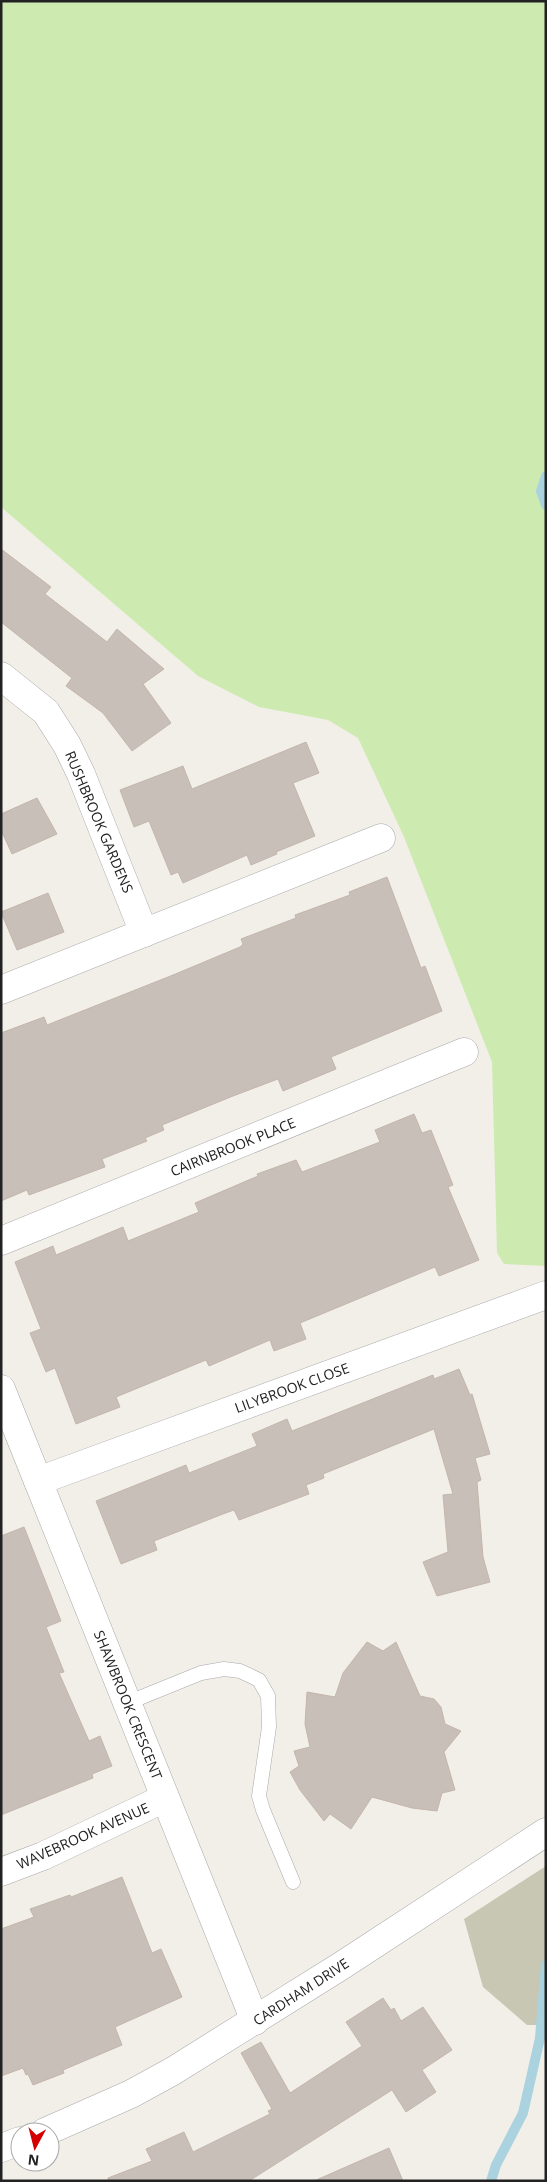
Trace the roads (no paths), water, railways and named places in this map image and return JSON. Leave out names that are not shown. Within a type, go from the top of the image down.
[{"type":"street","name":"RUSHBROOK GARDENS","points":[[1,676],[46,712],[67,745],[81,774],[144,933]]},
{"type":"street","points":[[1,990],[381,838]]},
{"type":"street","name":"CAIRNBROOK PLACE","points":[[1,1241],[464,1052]]},
{"type":"street","name":"LILYBROOK CLOSE","points":[[38,1481],[546,1295]]},
{"type":"street","name":"SHAWBROOK CRESCENT","points":[[1,1390],[255,2021]]},
{"type":"street","name":"WAVEBROOK AVENUE","points":[[1,1872],[43,1856],[165,1798]]},
{"type":"street","name":"CARDHAM DRIVE","points":[[60,2125],[131,2094],[255,2021],[546,1832]]},
{"type":"lane","points":[[127,1703],[201,1674],[224,1669],[240,1671],[259,1680],[268,1696],[269,1727],[259,1796],[293,1882]]},
{"type":"waterway","points":[[546,476],[541,491],[546,505]]},
{"type":"waterway","points":[[491,2181],[496,2165],[523,2113],[540,2038],[546,1965]]}]
